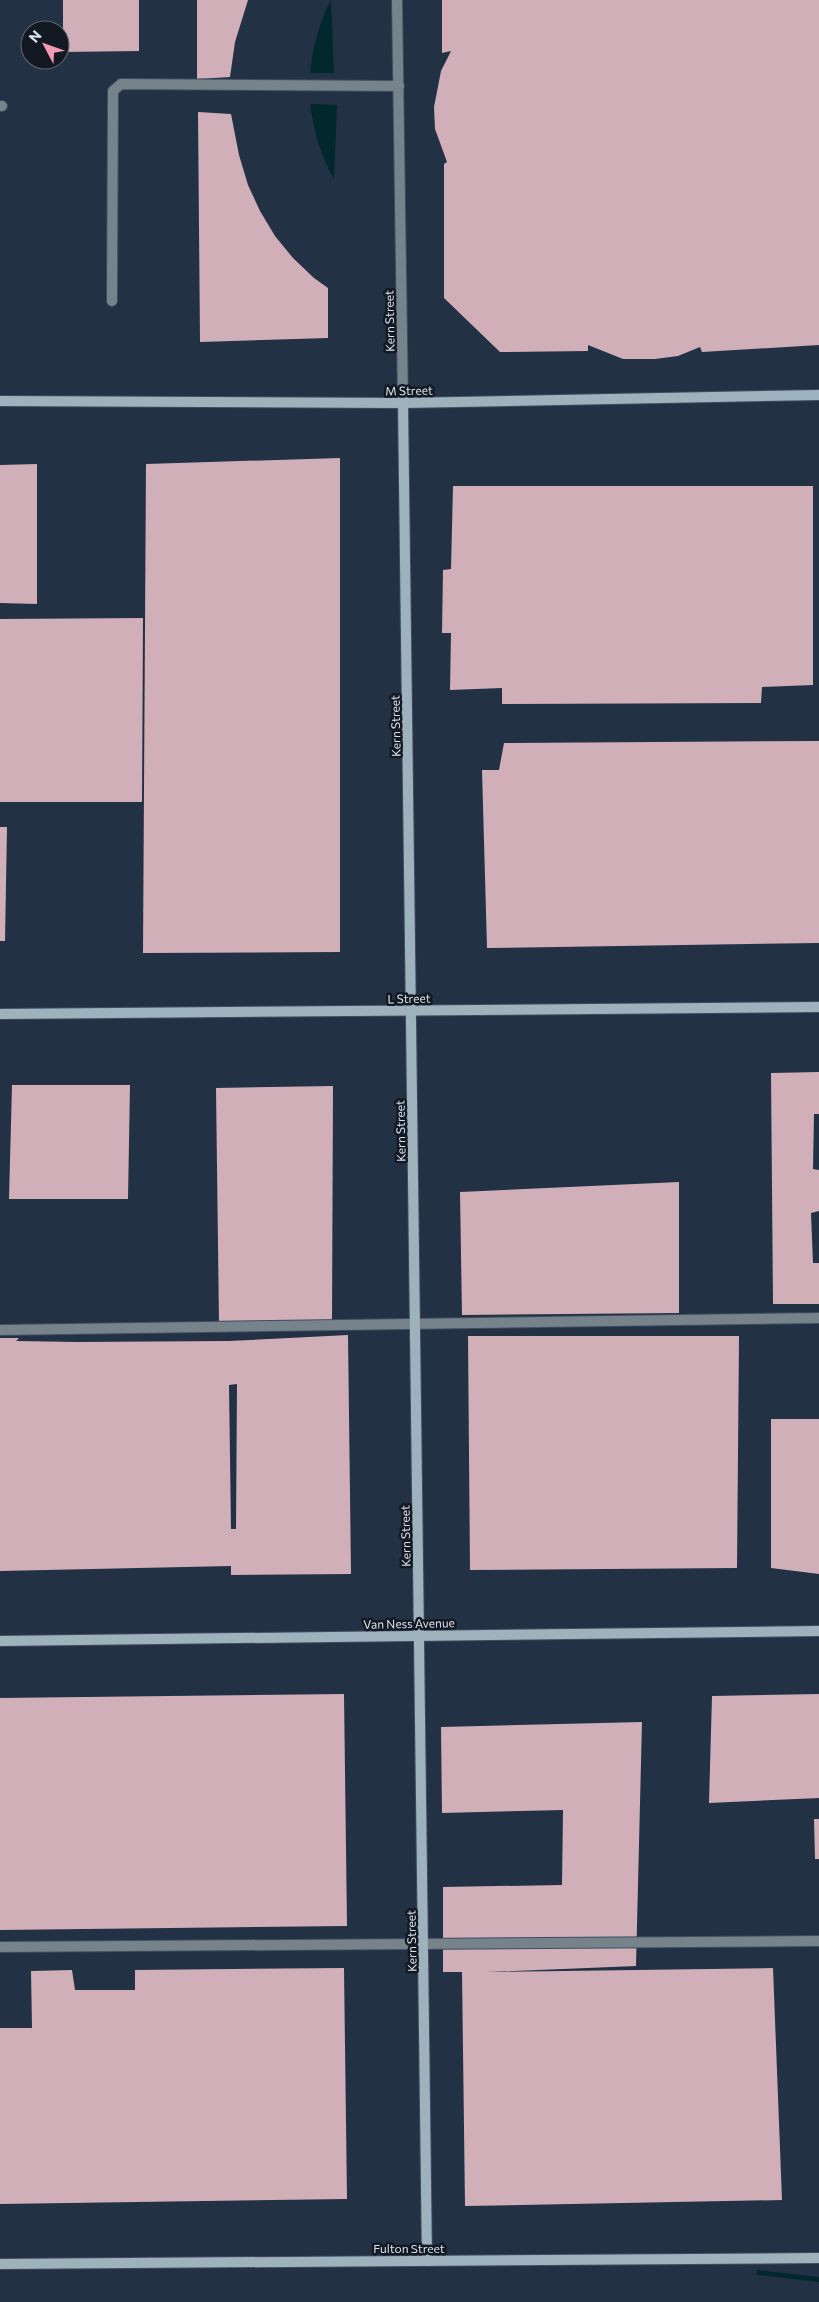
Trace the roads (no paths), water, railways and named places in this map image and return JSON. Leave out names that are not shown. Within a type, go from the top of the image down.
[{"type":"street","name":"Kern Street","points":[[398,0],[427,2261]]},
{"type":"street","points":[[112,301],[113,91],[121,84],[398,86]]},
{"type":"street","name":"M Street","points":[[0,401],[403,403],[819,395]]},
{"type":"street","name":"L Street","points":[[0,1014],[819,1007]]},
{"type":"street","points":[[0,1330],[819,1318]]},
{"type":"street","name":"Van Ness Avenue","points":[[0,1641],[819,1631]]},
{"type":"street","points":[[0,1947],[819,1941]]},
{"type":"street","name":"Fulton Street","points":[[0,2264],[819,2258]]}]
